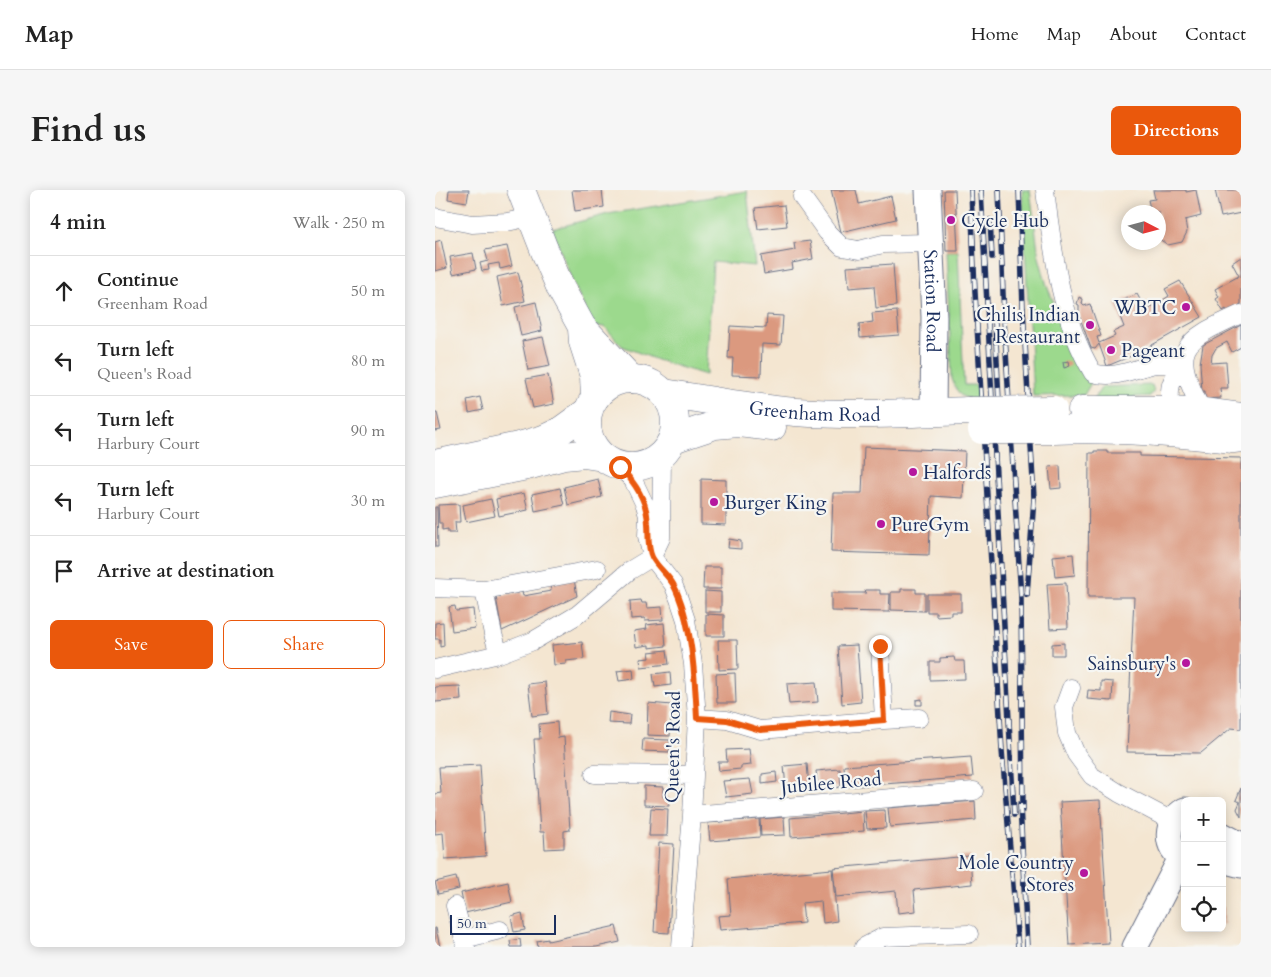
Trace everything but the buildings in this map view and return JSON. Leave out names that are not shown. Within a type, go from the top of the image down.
[{"type":"main road","points":[[521,190],[561,288],[582,327],[631,378]]},
{"type":"main road","points":[[582,327],[583,342],[594,376],[587,421],[589,436],[596,450],[611,462]]},
{"type":"main road","points":[[435,464],[544,439],[559,432],[591,405],[610,384],[631,378],[649,382],[664,393],[671,403],[675,415],[676,427],[668,447],[647,465],[638,468],[584,454],[564,456],[527,466],[435,484]]},
{"type":"main road","name":"Greenham Road","points":[[664,393],[796,412],[846,414],[933,412],[969,421]]},
{"type":"main road","points":[[1170,410],[1177,420],[1185,424],[1228,430],[1241,437]]},
{"type":"main road","points":[[969,421],[1053,420],[1170,410],[1241,417]]},
{"type":"main road","points":[[1053,420],[1093,428],[1141,430],[1233,439],[1241,437]]},
{"type":"main road","name":"Greenham Road","points":[[668,447],[715,425],[738,424],[822,431],[969,421]]},
{"type":"street","name":"Station Road","points":[[928,190],[929,243],[935,317],[933,412]]},
{"type":"street","points":[[1045,190],[1060,288],[1084,358],[1093,373],[1100,375],[1127,373],[1151,365],[1183,364]]},
{"type":"street","points":[[802,197],[827,232],[842,247],[859,250],[883,244],[929,243]]},
{"type":"street","points":[[435,217],[472,224],[507,222],[531,217]]},
{"type":"street","points":[[1203,412],[1192,392],[1183,364],[1185,351],[1189,343],[1208,329],[1241,314]]},
{"type":"street","points":[[1170,410],[1169,388],[1173,378],[1183,364]]},
{"type":"street","points":[[435,669],[499,654],[533,641],[561,625],[598,598],[629,571],[652,557],[661,538],[668,447]]},
{"type":"street","points":[[611,462],[633,480],[645,505],[648,516],[647,536],[652,557]]},
{"type":"street","name":"Queen's Road","points":[[652,557],[673,584],[686,620],[696,694],[697,718],[693,815],[681,947]]},
{"type":"street","points":[[435,588],[484,590],[597,569]]},
{"type":"street","points":[[484,590],[499,654]]},
{"type":"street","points":[[880,646],[884,720]]},
{"type":"street","points":[[1071,688],[1064,707],[1067,732],[1076,754],[1092,776],[1119,793],[1179,816],[1168,837],[1170,845],[1181,856]]},
{"type":"street","points":[[697,718],[727,720],[760,730],[919,718]]},
{"type":"street","points":[[594,774],[694,775]]},
{"type":"street","name":"Jubilee Road","points":[[693,815],[974,791]]},
{"type":"street","points":[[1226,837],[1241,845]]},
{"type":"street","points":[[1226,861],[1241,865]]},
{"type":"street","points":[[1135,947],[1181,862]]},
{"type":"street","points":[[455,906],[465,943],[500,930]]},
{"type":"street","points":[[864,947],[883,937],[969,934]]},
{"type":"green space","points":[[1022,190],[1030,190],[1039,257],[1047,286],[1081,370],[1094,378],[1084,395],[1033,396]]},
{"type":"green space","points":[[747,191],[755,266],[713,262],[706,375],[657,360],[622,346],[605,327],[593,326],[552,229],[608,214]]},
{"type":"green space","points":[[946,251],[958,251],[964,385],[976,385],[978,399],[963,397],[956,389],[952,379]]},
{"type":"green space","points":[[1152,385],[1154,391],[1150,396],[1093,400],[1102,387]]},
{"type":"railway","points":[[971,190],[975,292],[1002,750],[1018,947]]},
{"type":"railway","points":[[981,190],[1014,815]]},
{"type":"railway","points":[[999,190],[1004,319],[1021,598],[1023,810]]},
{"type":"railway","points":[[1019,190],[1023,308],[1034,498],[1027,595]]},
{"type":"railway","points":[[990,220],[992,257]]},
{"type":"railway","points":[[995,322],[1001,440]]},
{"type":"railway","points":[[1020,804],[1027,947]]},
{"type":"place","name":"Cycle Hub","points":[[951,220]]},
{"type":"place","name":"WBTC","points":[[1186,307]]},
{"type":"place","name":"Chilis Indian Restaurant","points":[[1090,325]]},
{"type":"place","name":"Pageant","points":[[1111,350]]},
{"type":"place","name":"Halfords","points":[[913,472]]},
{"type":"place","name":"Burger King","points":[[714,502]]},
{"type":"place","name":"PureGym","points":[[881,524]]},
{"type":"place","name":"Sainsbury's","points":[[1186,663]]},
{"type":"place","name":"Mole Country Stores","points":[[1084,873]]},
{"type":"route","points":[[620,467],[633,480],[641,494],[648,516],[647,536],[652,557],[673,584],[686,620],[693,664],[697,718],[727,720],[760,730],[884,720],[880,646]]}]
